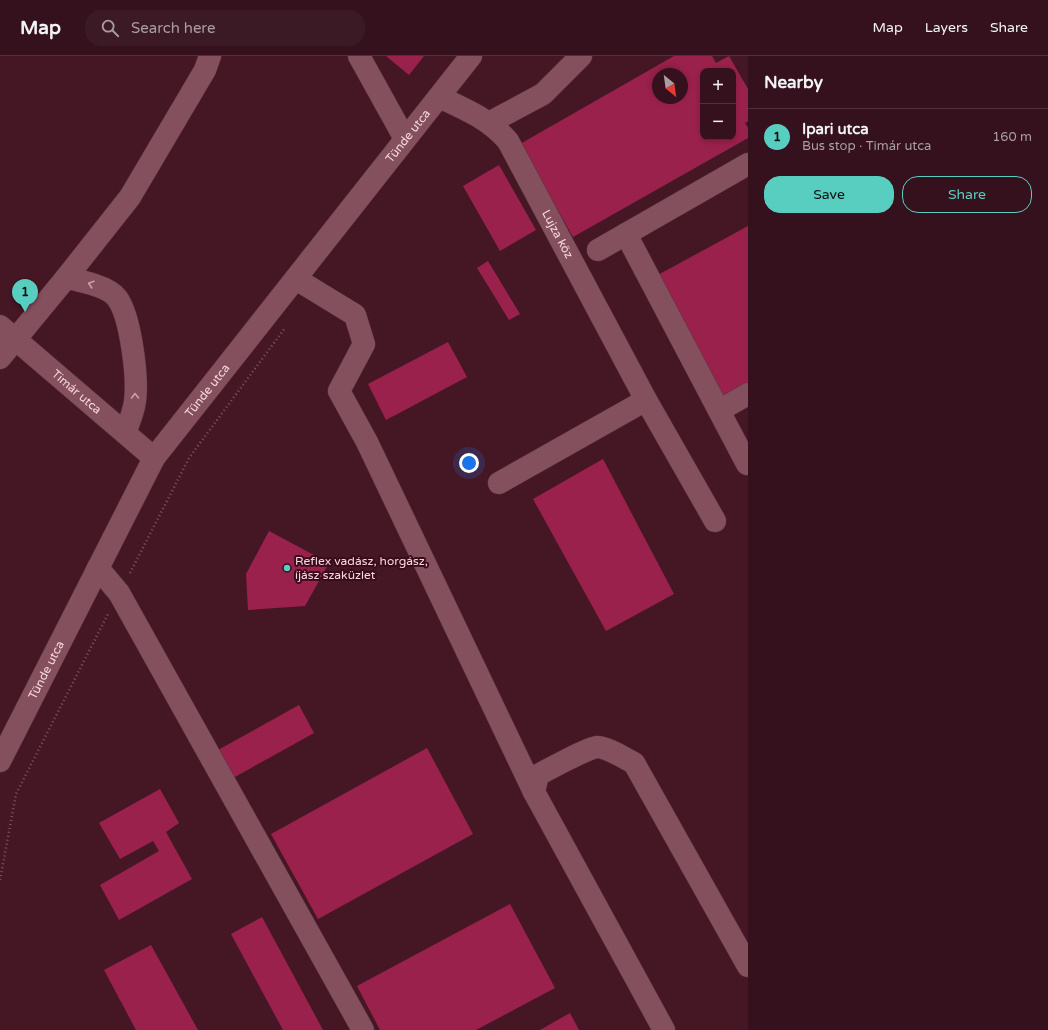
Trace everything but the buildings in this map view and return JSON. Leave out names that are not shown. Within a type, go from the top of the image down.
[{"type":"street","points":[[0,358],[8,332],[66,278],[130,197],[205,70],[210,56]]},
{"type":"street","points":[[359,56],[405,139]]},
{"type":"street","name":"Tünde utca","points":[[0,761],[154,458],[471,56]]},
{"type":"street","points":[[489,123],[543,94],[581,56]]},
{"type":"street","name":"Lujza köz","points":[[439,97],[476,114],[497,128],[508,141],[646,400],[715,521]]},
{"type":"street","points":[[598,250],[748,164]]},
{"type":"street","points":[[626,234],[720,410],[747,464]]},
{"type":"street","points":[[66,278],[93,284],[117,298],[126,317],[133,348],[135,401],[126,433]]},
{"type":"street","points":[[296,279],[355,315],[364,344],[339,391],[367,442],[534,792],[664,1030]]},
{"type":"street","name":"Timár utca","points":[[8,332],[154,458]]},
{"type":"street","points":[[720,410],[748,394]]},
{"type":"street","points":[[499,483],[646,400]]},
{"type":"street","points":[[98,568],[119,593],[363,1030]]},
{"type":"street","points":[[534,792],[538,775],[552,767],[597,747],[615,752],[634,763],[748,966]]},
{"type":"path","points":[[0,880],[16,794],[119,593],[189,458],[286,327]]},
{"type":"place","name":"Ipari utca","points":[[25,312]]},
{"type":"place","name":"Reflex vadász, horgász, íjász szaküzlet","points":[[287,568]]}]
